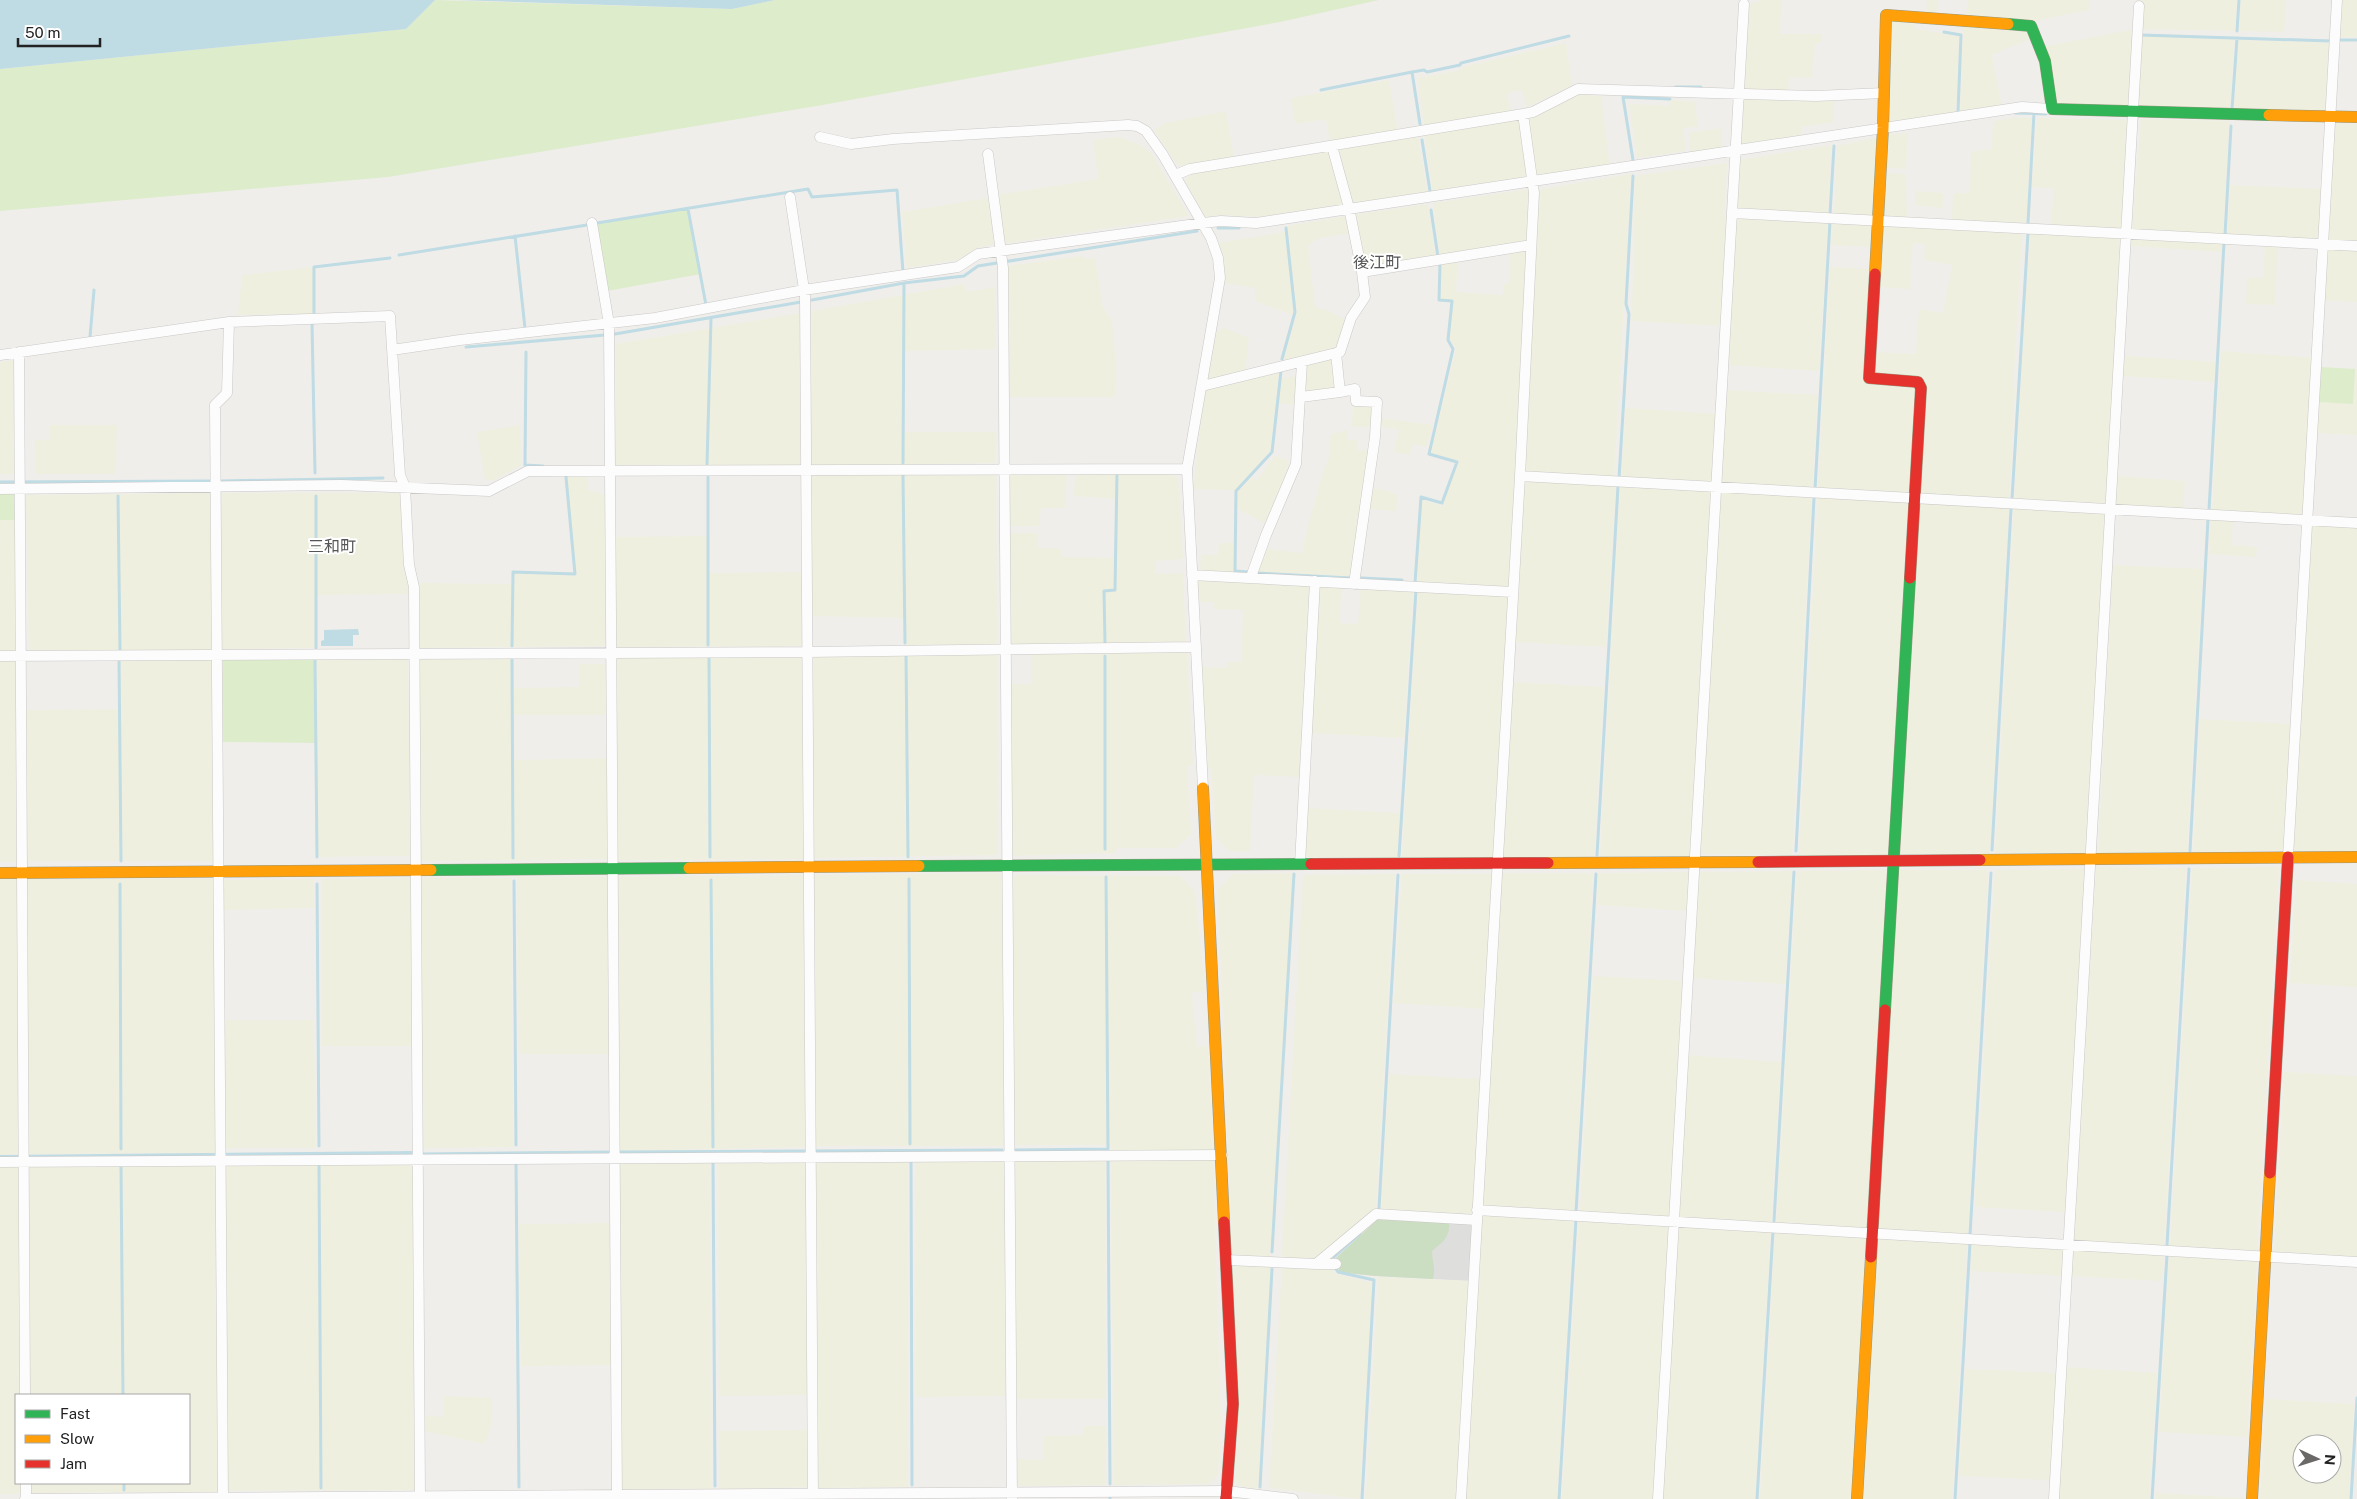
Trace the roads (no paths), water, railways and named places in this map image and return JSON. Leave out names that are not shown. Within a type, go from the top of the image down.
[{"type":"street","points":[[2252,1499],[2337,0]]},
{"type":"street","points":[[1658,1499],[1744,4]]},
{"type":"street","points":[[2054,1499],[2112,510],[2139,6]]},
{"type":"street","points":[[1857,1499],[1913,499],[1921,388],[1918,382],[1869,378],[1883,128],[1886,15],[1962,19],[2030,26],[2044,61],[2052,109]]},
{"type":"street","points":[[1175,175],[1190,170],[1533,112],[1578,89],[1834,96],[1884,93]]},
{"type":"street","points":[[392,350],[460,340],[655,318],[804,290],[958,267],[978,254],[1003,257],[1202,222],[1221,220],[1256,223],[2022,107],[2133,115],[2330,119],[2357,116]]},
{"type":"street","points":[[1461,1499],[1532,245],[1534,180],[1523,114]]},
{"type":"street","points":[[820,137],[851,144],[892,139],[1137,126],[1146,132],[1164,155],[1211,238],[1218,258],[1220,278],[1187,469],[1233,1404],[1226,1495]]},
{"type":"street","points":[[1202,386],[1340,352],[1351,318],[1365,297],[1349,208],[1332,146]]},
{"type":"street","points":[[988,154],[1003,257],[1012,1496]]},
{"type":"street","points":[[790,197],[804,290],[810,868],[813,1496]]},
{"type":"street","points":[[1732,213],[2357,246]]},
{"type":"street","points":[[592,223],[609,324],[617,1497]]},
{"type":"street","points":[[1362,272],[1532,245]]},
{"type":"street","points":[[0,355],[229,322],[390,316],[400,475],[405,486],[409,565],[414,586],[419,1497]]},
{"type":"street","points":[[223,1497],[215,405],[227,394],[229,322]]},
{"type":"street","points":[[19,352],[25,1394]]},
{"type":"street","points":[[1336,353],[1340,392]]},
{"type":"street","points":[[1251,577],[1266,535],[1296,464],[1302,362]]},
{"type":"street","points":[[1301,397],[1355,389],[1356,401],[1377,402],[1375,437],[1354,584]]},
{"type":"street","points":[[0,489],[20,484],[216,487],[405,486],[489,491],[528,471],[1187,469]]},
{"type":"street","points":[[1520,476],[2357,523]]},
{"type":"street","points":[[1192,575],[1513,592]]},
{"type":"street","points":[[1300,864],[1315,581]]},
{"type":"street","points":[[0,656],[611,651],[808,652],[1196,647]]},
{"type":"street","points":[[0,873],[2357,857]]},
{"type":"street","points":[[0,1162],[23,1158],[220,1156],[418,1159],[615,1158],[812,1153],[1222,1155]]},
{"type":"street","points":[[1316,1264],[1376,1214],[1477,1215],[1675,1222],[2357,1262]]},
{"type":"street","points":[[1226,1260],[1336,1264]]},
{"type":"street","points":[[26,1484],[25,1499],[1226,1495],[1293,1499]]},
{"type":"water","points":[[0,0],[435,0],[406,29],[0,69]]},
{"type":"water","points":[[457,0],[775,0],[732,9]]},
{"type":"water","points":[[358,629],[359,635],[353,635],[353,646],[321,646],[321,641],[324,640],[324,630]]},
{"type":"water","points":[[414,1151],[415,1155],[0,1158],[0,1155]]},
{"type":"waterway","points":[[2237,31],[2239,0]]},
{"type":"waterway","points":[[1944,32],[1961,35],[1958,112]]},
{"type":"waterway","points":[[2141,35],[2331,41]]},
{"type":"waterway","points":[[1412,72],[1424,70],[1427,72],[1460,65],[1461,63],[1569,36]]},
{"type":"waterway","points":[[2232,109],[2237,38]]},
{"type":"waterway","points":[[2339,40],[2357,40]]},
{"type":"waterway","points":[[1321,90],[1412,72],[1420,124]]},
{"type":"waterway","points":[[1675,87],[1701,87]]},
{"type":"waterway","points":[[1633,160],[1623,97],[1670,99]]},
{"type":"waterway","points":[[2015,113],[2046,114]]},
{"type":"waterway","points":[[2028,223],[2034,113]]},
{"type":"waterway","points":[[2225,235],[2231,126]]},
{"type":"waterway","points":[[1422,140],[1430,191]]},
{"type":"waterway","points":[[1830,214],[1834,146]]},
{"type":"waterway","points":[[1619,478],[1629,314],[1626,304],[1633,176]]},
{"type":"waterway","points":[[597,223],[808,189],[812,197],[897,190],[903,272]]},
{"type":"waterway","points":[[688,209],[706,305]]},
{"type":"waterway","points":[[1431,210],[1438,257]]},
{"type":"waterway","points":[[1815,489],[1830,221]]},
{"type":"waterway","points":[[399,255],[587,225]]},
{"type":"waterway","points":[[1218,228],[1239,228]]},
{"type":"waterway","points":[[1282,359],[1295,312],[1286,228]]},
{"type":"waterway","points":[[812,300],[904,283],[964,276],[978,266],[1197,231]]},
{"type":"waterway","points":[[2012,499],[2028,233]]},
{"type":"waterway","points":[[515,236],[525,328]]},
{"type":"waterway","points":[[2209,510],[2224,243]]},
{"type":"waterway","points":[[314,314],[314,267],[390,258]]},
{"type":"waterway","points":[[1415,583],[1421,497],[1442,503],[1457,462],[1429,454],[1453,349],[1448,340],[1452,301],[1439,300],[1440,264]]},
{"type":"waterway","points":[[903,463],[904,283]]},
{"type":"waterway","points":[[90,337],[94,290]]},
{"type":"waterway","points":[[615,334],[801,302]]},
{"type":"waterway","points":[[707,464],[711,319]]},
{"type":"waterway","points":[[312,324],[315,473]]},
{"type":"waterway","points":[[466,347],[605,335]]},
{"type":"waterway","points":[[526,352],[525,465],[543,466]]},
{"type":"waterway","points":[[1249,572],[1235,571],[1236,491],[1272,452],[1281,371]]},
{"type":"waterway","points":[[1105,643],[1104,591],[1115,590],[1117,473]]},
{"type":"waterway","points":[[903,475],[905,643]]},
{"type":"waterway","points":[[512,646],[513,572],[575,574],[566,477]]},
{"type":"waterway","points":[[708,477],[708,645]]},
{"type":"waterway","points":[[221,481],[383,478]]},
{"type":"waterway","points":[[0,482],[210,481]]},
{"type":"waterway","points":[[1597,855],[1618,486]]},
{"type":"waterway","points":[[118,496],[120,650]]},
{"type":"waterway","points":[[316,496],[316,648]]},
{"type":"waterway","points":[[1796,851],[1814,498]]},
{"type":"waterway","points":[[1992,850],[2011,509]]},
{"type":"waterway","points":[[2190,851],[2208,519]]},
{"type":"waterway","points":[[1257,573],[1350,578]]},
{"type":"waterway","points":[[1362,578],[1402,580]]},
{"type":"waterway","points":[[1399,856],[1416,590]]},
{"type":"waterway","points":[[906,655],[908,857]]},
{"type":"waterway","points":[[1105,656],[1105,849]]},
{"type":"waterway","points":[[709,657],[710,857]]},
{"type":"waterway","points":[[119,659],[121,861]]},
{"type":"waterway","points":[[315,659],[317,857]]},
{"type":"waterway","points":[[512,659],[513,858]]},
{"type":"waterway","points":[[2167,1245],[2189,869]]},
{"type":"waterway","points":[[1774,1221],[1794,872]]},
{"type":"waterway","points":[[1970,1235],[1991,873]]},
{"type":"waterway","points":[[1272,1252],[1294,874]]},
{"type":"waterway","points":[[1576,1212],[1596,874]]},
{"type":"waterway","points":[[1379,1208],[1398,875]]},
{"type":"waterway","points":[[1014,1150],[1108,1149],[1106,877]]},
{"type":"waterway","points":[[909,879],[910,1144]]},
{"type":"waterway","points":[[711,880],[713,1147]]},
{"type":"waterway","points":[[514,881],[516,1145]]},
{"type":"waterway","points":[[120,884],[121,1149]]},
{"type":"waterway","points":[[317,884],[319,1146]]},
{"type":"waterway","points":[[620,1152],[1002,1150]]},
{"type":"waterway","points":[[421,1154],[610,1152]]},
{"type":"waterway","points":[[1108,1159],[1110,1484]]},
{"type":"waterway","points":[[713,1160],[715,1486]]},
{"type":"waterway","points":[[911,1161],[912,1485]]},
{"type":"waterway","points":[[516,1163],[519,1487]]},
{"type":"waterway","points":[[121,1166],[123,1394]]},
{"type":"waterway","points":[[319,1166],[321,1488]]},
{"type":"waterway","points":[[1559,1499],[1576,1219]]},
{"type":"waterway","points":[[1757,1499],[1773,1231]]},
{"type":"waterway","points":[[1334,1257],[1360,1234]]},
{"type":"waterway","points":[[1955,1499],[1970,1243]]},
{"type":"waterway","points":[[2152,1499],[2167,1255]]},
{"type":"waterway","points":[[1260,1487],[1272,1269]]},
{"type":"waterway","points":[[1336,1269],[1338,1272],[1374,1280],[1362,1499]]},
{"type":"waterway","points":[[2351,1499],[2357,1398]]},
{"type":"waterway","points":[[124,1484],[124,1490]]},
{"type":"district","name":"後江町","points":[[1377,262]]},
{"type":"district","name":"三和町","points":[[332,546]]}]
